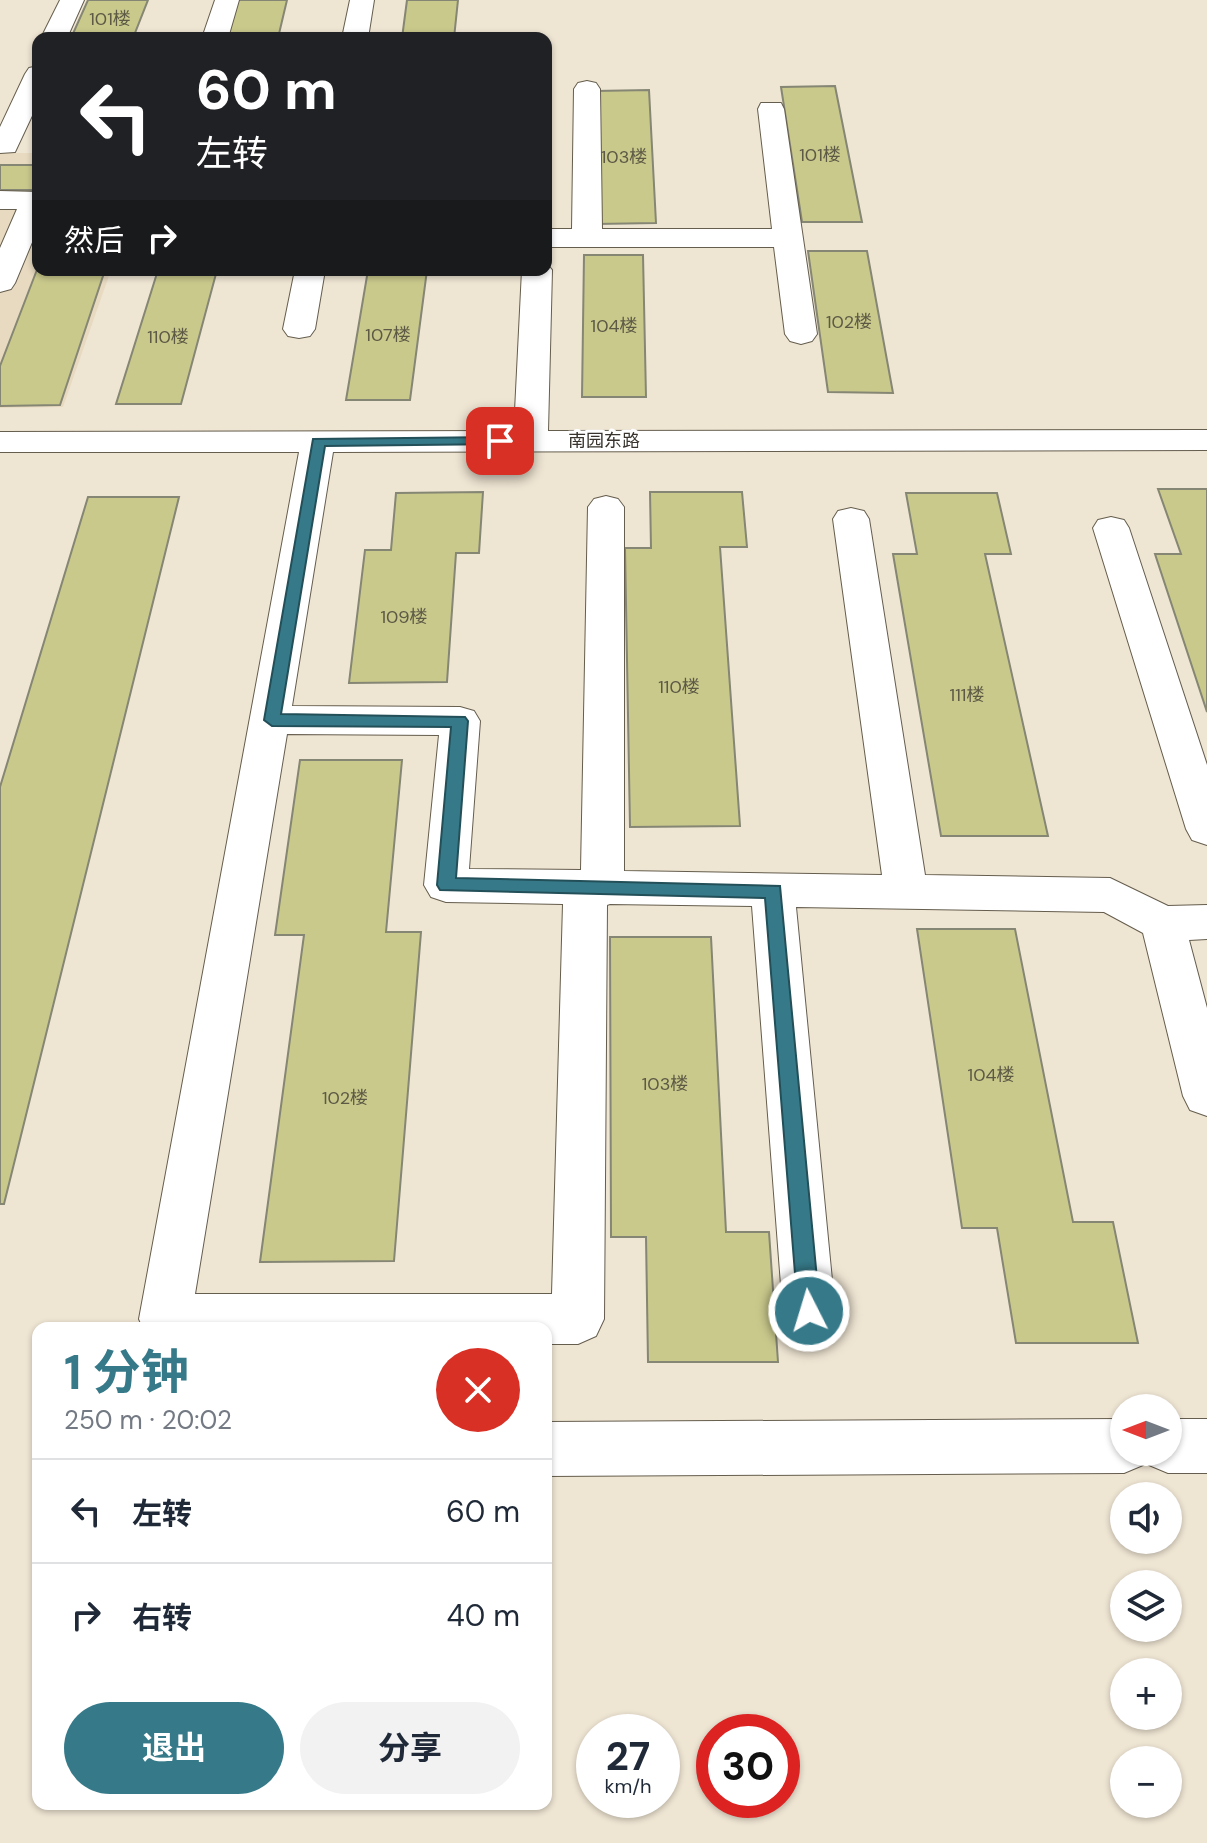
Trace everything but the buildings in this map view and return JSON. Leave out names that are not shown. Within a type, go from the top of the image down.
[{"type":"street","points":[[57,32],[72,0]]},
{"type":"street","points":[[217,32],[227,0]]},
{"type":"street","points":[[356,32],[362,0]]},
{"type":"street","points":[[32,86],[3,146],[32,146]]},
{"type":"street","points":[[587,89],[587,238]]},
{"type":"street","points":[[771,109],[801,334]]},
{"type":"street","points":[[0,200],[32,200]]},
{"type":"street","points":[[0,283],[32,207]]},
{"type":"street","points":[[552,238],[788,238]]},
{"type":"street","points":[[299,329],[309,276]]},
{"type":"street","points":[[531,441],[537,276]]},
{"type":"street","name":"南园东路","points":[[0,442],[1207,440]]},
{"type":"street","points":[[318,442],[272,720],[165,1319],[578,1319],[606,507]]},
{"type":"street","points":[[851,519],[906,892]]},
{"type":"street","points":[[1111,528],[1207,829]]},
{"type":"street","points":[[272,720],[460,721],[446,885],[1110,895],[1162,923],[1207,922]]},
{"type":"street","points":[[773,891],[809,1311]]},
{"type":"street","points":[[1162,923],[1207,1096]]},
{"type":"street","points":[[552,1449],[1110,1446]]},
{"type":"street","points":[[1182,1446],[1207,1446]]},
{"type":"shaded area","points":[[0,153],[32,153],[32,276],[109,276],[63,407],[0,408]]},
{"type":"route","points":[[500,441],[318,442],[272,720],[460,721],[446,885],[773,891],[809,1311]]}]
